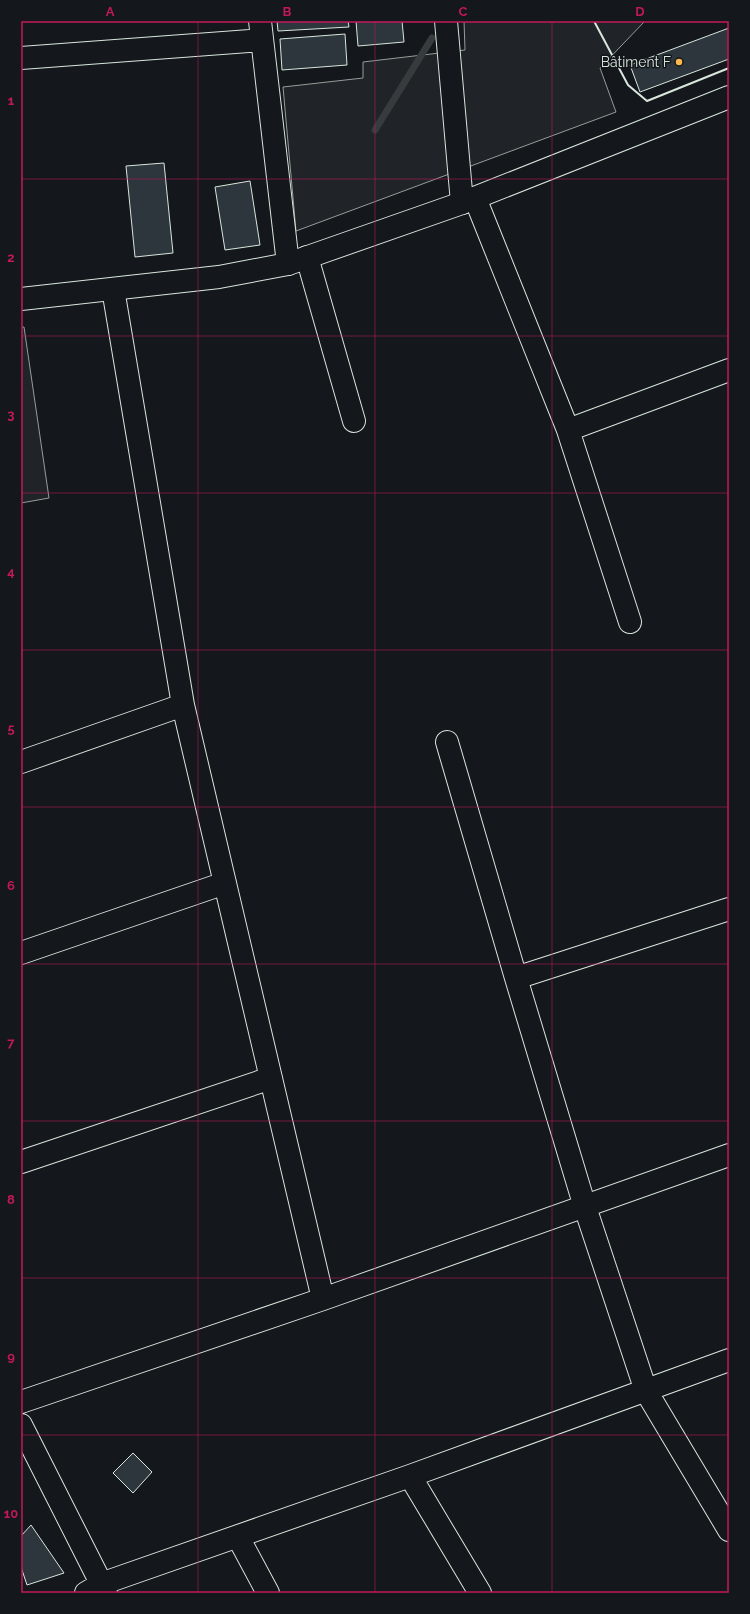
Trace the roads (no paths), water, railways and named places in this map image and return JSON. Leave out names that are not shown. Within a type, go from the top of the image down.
[{"type":"street","points":[[446,21],[469,200],[568,430],[630,622]]},
{"type":"street","points":[[21,58],[261,30],[297,260],[354,421]]},
{"type":"street","points":[[21,299],[219,277],[297,260],[469,200],[729,97]]},
{"type":"street","points":[[113,289],[182,705],[323,1299]]},
{"type":"street","points":[[568,430],[729,370]]},
{"type":"street","points":[[21,762],[182,705]]},
{"type":"street","points":[[447,742],[585,1207],[646,1391],[729,1530]]},
{"type":"street","points":[[21,953],[225,883]]},
{"type":"street","points":[[516,978],[729,909]]},
{"type":"street","points":[[21,1162],[271,1078]]},
{"type":"street","points":[[21,1402],[323,1299],[729,1156]]},
{"type":"street","points":[[21,1425],[98,1590],[238,1537],[729,1360]]},
{"type":"street","points":[[410,1476],[480,1593]]},
{"type":"street","points":[[238,1537],[268,1593]]},
{"type":"waterway","points":[[375,130],[432,38]]},
{"type":"place","name":"Bâtiment F","points":[[679,62]]}]
